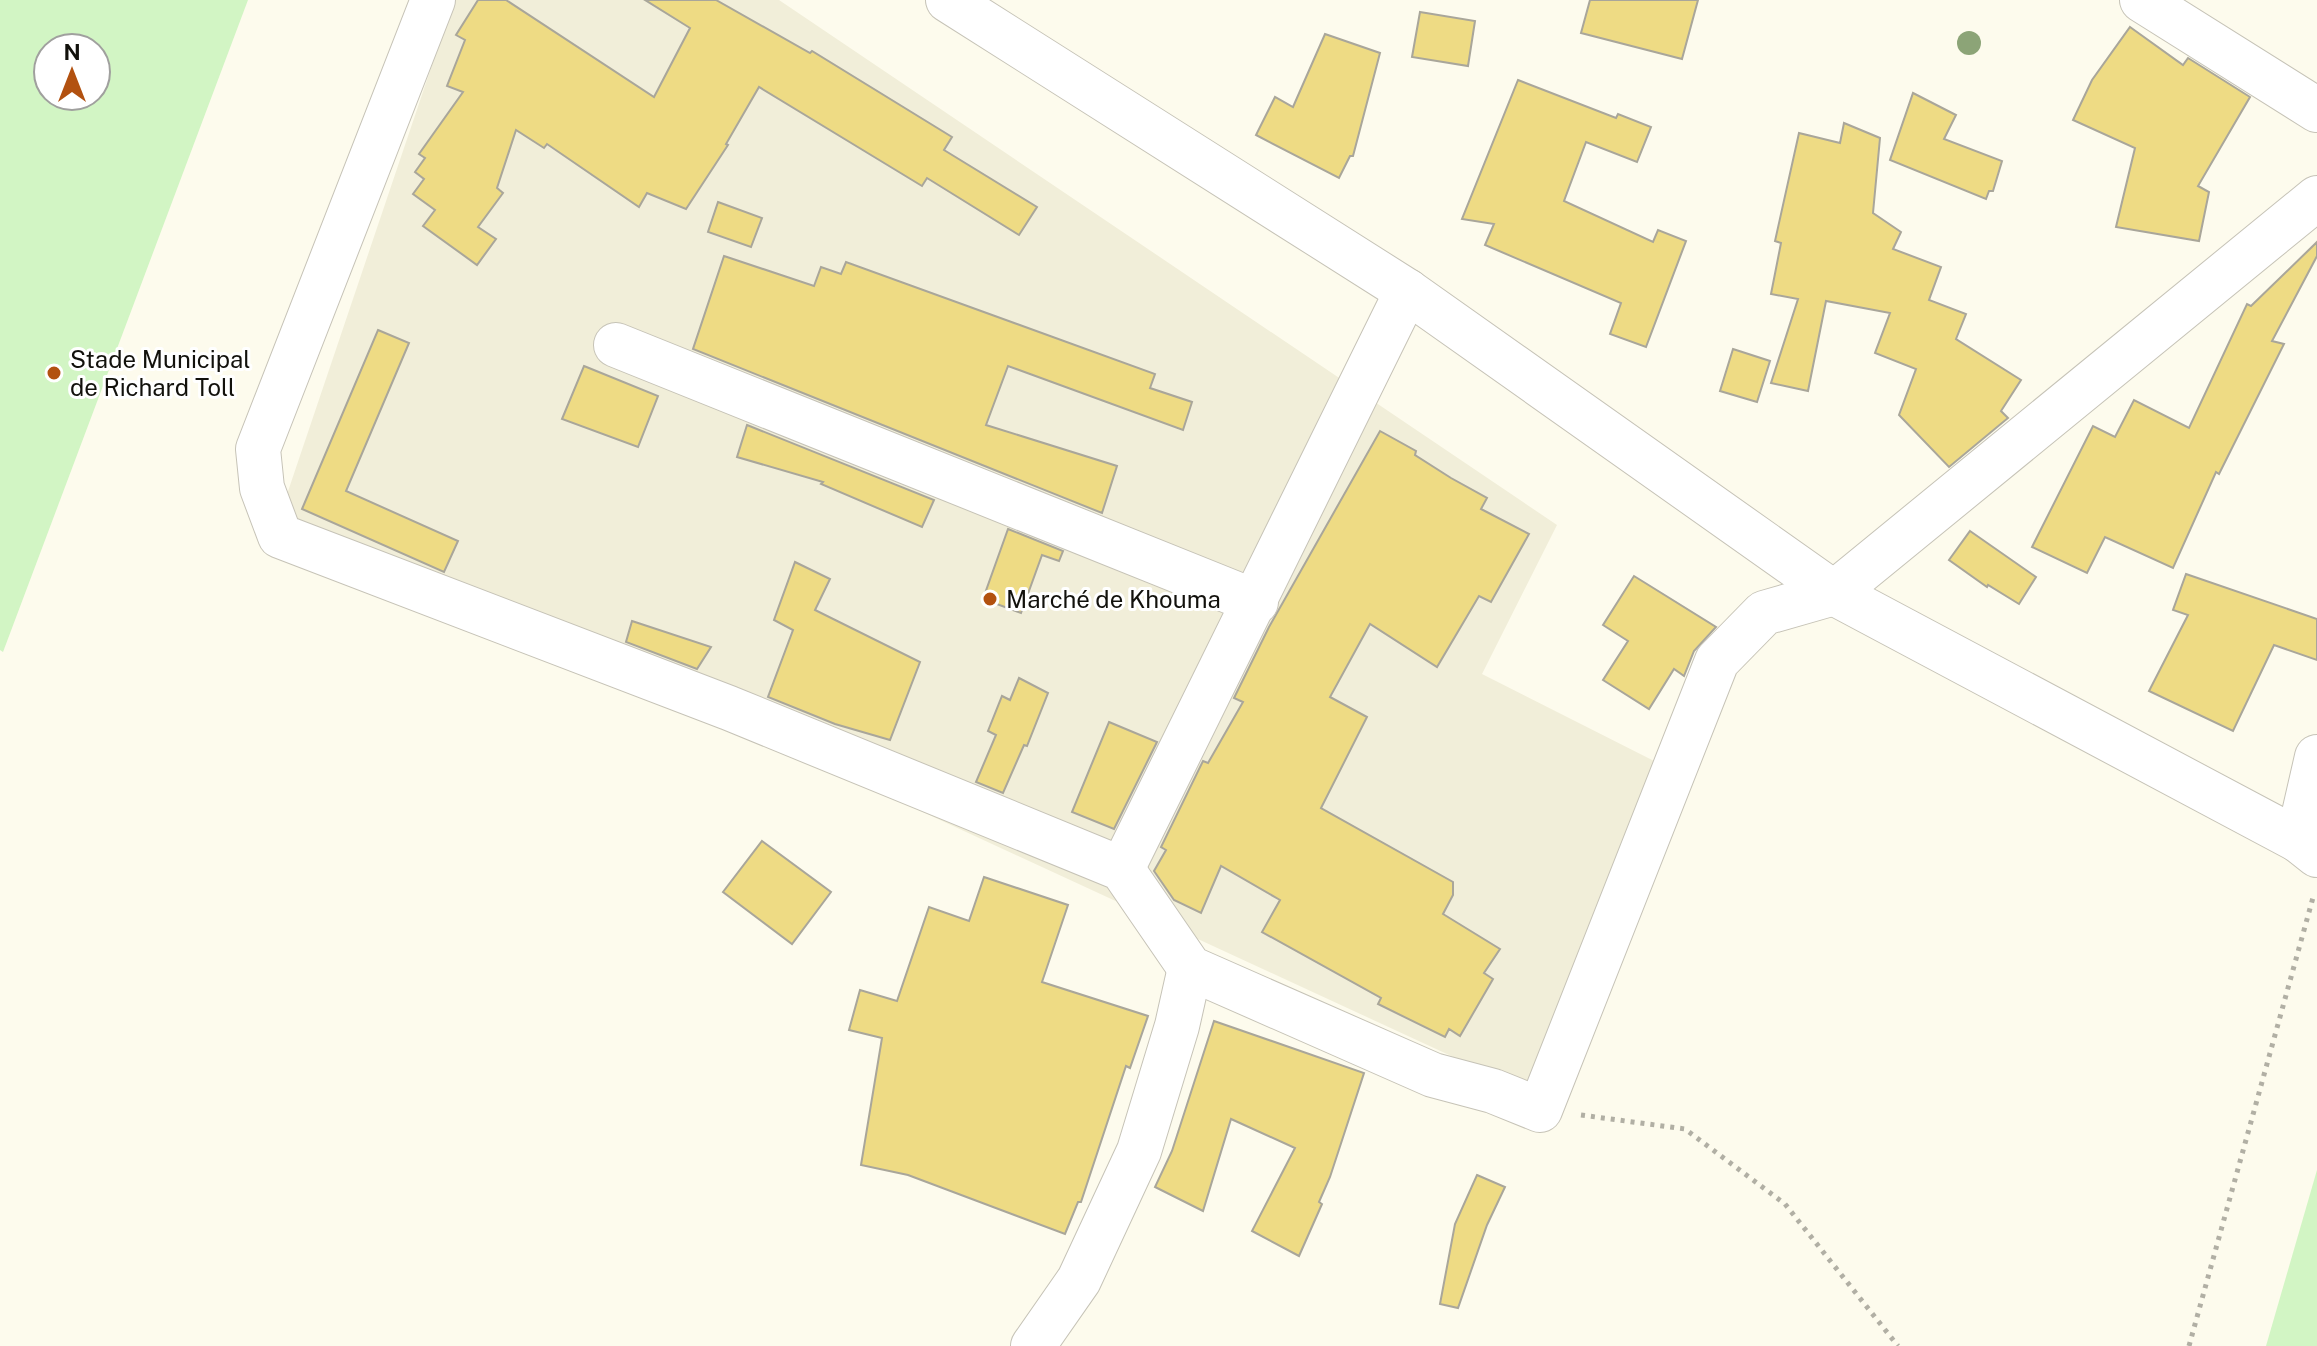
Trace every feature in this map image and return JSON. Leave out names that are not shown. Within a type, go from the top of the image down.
[{"type":"street","points":[[433,0],[258,449],[262,488],[280,536],[729,708],[1122,869],[1190,968],[1433,1075],[1493,1091],[1540,1110],[1717,661],[1764,613],[1834,593],[2317,198]]},
{"type":"street","points":[[948,0],[1407,291],[1834,593],[2308,847],[2317,757]]},
{"type":"street","points":[[2142,0],[2317,110]]},
{"type":"street","points":[[1122,869],[1407,291]]},
{"type":"street","points":[[616,345],[1256,602]]},
{"type":"street","points":[[1033,1346],[1079,1280],[1139,1151],[1177,1026],[1190,968]]},
{"type":"path","points":[[2189,1346],[2317,881]]},
{"type":"path","points":[[1540,1110],[1685,1129],[1785,1204],[1898,1346]]},
{"type":"shaded area","name":"Marché de Khouma","points":[[454,0],[779,0],[1557,525],[1482,674],[1662,765],[1527,1091],[280,515]]},
{"type":"green space","name":"Stade Municipal de Richard Toll","points":[[0,0],[248,0],[3,652],[0,650]]},
{"type":"green space","points":[[2317,1170],[2317,1346],[2266,1346]]},
{"type":"building","points":[[478,0],[506,0],[654,97],[690,28],[645,0],[716,0],[810,53],[812,51],[952,137],[944,150],[1037,207],[1019,235],[927,178],[922,186],[759,87],[728,145],[686,209],[647,193],[639,207],[547,144],[544,148],[516,130],[497,188],[503,193],[478,227],[496,239],[477,265],[423,226],[435,210],[413,194],[424,179],[415,172],[425,158],[419,154],[463,92],[447,86],[465,40],[456,35]]},
{"type":"building","points":[[1590,0],[1698,0],[1682,59],[1581,33]]},
{"type":"building","points":[[1420,12],[1475,21],[1468,66],[1412,57]]},
{"type":"building","points":[[2130,27],[2183,65],[2188,58],[2250,97],[2198,186],[2209,192],[2199,241],[2116,227],[2135,148],[2073,120],[2092,80]]},
{"type":"building","points":[[1325,34],[1380,53],[1353,156],[1350,156],[1339,178],[1256,135],[1275,97],[1293,107]]},
{"type":"building","points":[[1518,80],[1616,118],[1618,114],[1651,127],[1637,162],[1586,142],[1564,201],[1653,242],[1658,230],[1686,241],[1646,347],[1610,334],[1621,303],[1485,245],[1494,224],[1462,219]]},
{"type":"building","points":[[1913,93],[1956,115],[1944,139],[2002,161],[1993,191],[1989,191],[1986,199],[1890,160]]},
{"type":"building","points":[[1844,123],[1880,138],[1873,213],[1901,232],[1893,249],[1941,267],[1929,300],[1966,314],[1956,339],[2021,380],[2001,411],[2008,418],[1949,467],[1899,415],[1916,369],[1875,353],[1890,313],[1826,301],[1808,391],[1771,383],[1798,299],[1771,294],[1781,243],[1775,241],[1799,133],[1840,143]]},
{"type":"building","points":[[718,202],[762,218],[751,247],[708,232]]},
{"type":"building","points":[[2317,242],[2317,256],[2272,341],[2284,344],[2219,474],[2216,472],[2173,568],[2105,537],[2087,573],[2032,547],[2093,426],[2115,437],[2134,400],[2189,428],[2247,304],[2251,306]]},
{"type":"building","points":[[724,256],[814,286],[821,267],[841,274],[846,262],[1155,374],[1150,388],[1192,402],[1183,430],[1008,366],[986,425],[1117,466],[1102,513],[693,349]]},
{"type":"building","points":[[378,330],[409,343],[346,491],[458,541],[444,572],[302,509]]},
{"type":"building","points":[[1733,349],[1770,361],[1757,402],[1720,391]]},
{"type":"building","points":[[584,366],[658,396],[638,447],[562,419]]},
{"type":"building","points":[[747,425],[934,500],[922,527],[821,484],[823,482],[737,457]]},
{"type":"building","points":[[1380,431],[1487,498],[1481,509],[1529,534],[1491,602],[1479,596],[1437,667],[1370,624],[1330,697],[1367,717],[1321,808],[1453,882],[1453,895],[1443,914],[1500,949],[1484,973],[1493,979],[1460,1036],[1449,1029],[1445,1037],[1378,1004],[1381,998],[1262,932],[1280,900],[1221,866],[1201,913],[1174,900],[1154,871],[1166,850],[1161,847],[1203,761],[1208,763],[1243,702],[1234,698],[1269,627]]},
{"type":"building","points":[[1008,529],[1063,551],[1059,561],[1042,555],[1021,613],[983,599]]},
{"type":"building","points":[[1970,531],[2036,577],[2019,604],[1987,587],[1949,560]]},
{"type":"building","points":[[795,562],[830,579],[815,610],[920,662],[890,740],[835,724],[768,697],[793,630],[774,620]]},
{"type":"building","points":[[2186,574],[2317,619],[2317,660],[2274,645],[2233,731],[2149,691],[2188,615],[2173,610]]},
{"type":"building","points":[[1634,576],[1716,627],[1694,651],[1684,676],[1674,669],[1649,709],[1603,680],[1628,641],[1603,625]]},
{"type":"building","points":[[632,621],[711,647],[697,669],[626,642]]},
{"type":"building","points":[[1019,678],[1048,693],[1027,746],[1024,745],[1003,793],[976,782],[996,735],[988,731],[1002,696],[1010,700]]},
{"type":"building","points":[[1109,722],[1157,742],[1114,829],[1072,812]]},
{"type":"building","points":[[762,841],[831,892],[792,944],[723,892]]},
{"type":"building","points":[[984,877],[1068,905],[1042,982],[1148,1016],[1130,1068],[1126,1066],[1081,1202],[1078,1202],[1065,1234],[908,1175],[861,1165],[882,1038],[849,1030],[860,990],[897,1001],[929,907],[969,921]]},
{"type":"building","points":[[1214,1021],[1364,1073],[1319,1202],[1322,1204],[1299,1256],[1252,1231],[1295,1148],[1231,1119],[1203,1211],[1155,1187],[1172,1151]]},
{"type":"building","points":[[1477,1175],[1505,1187],[1487,1225],[1458,1308],[1440,1304],[1455,1224]]},
{"type":"place","name":"Stade Municipal de Richard Toll","points":[[54,373]]},
{"type":"place","name":"Marché de Khouma","points":[[990,599]]}]
